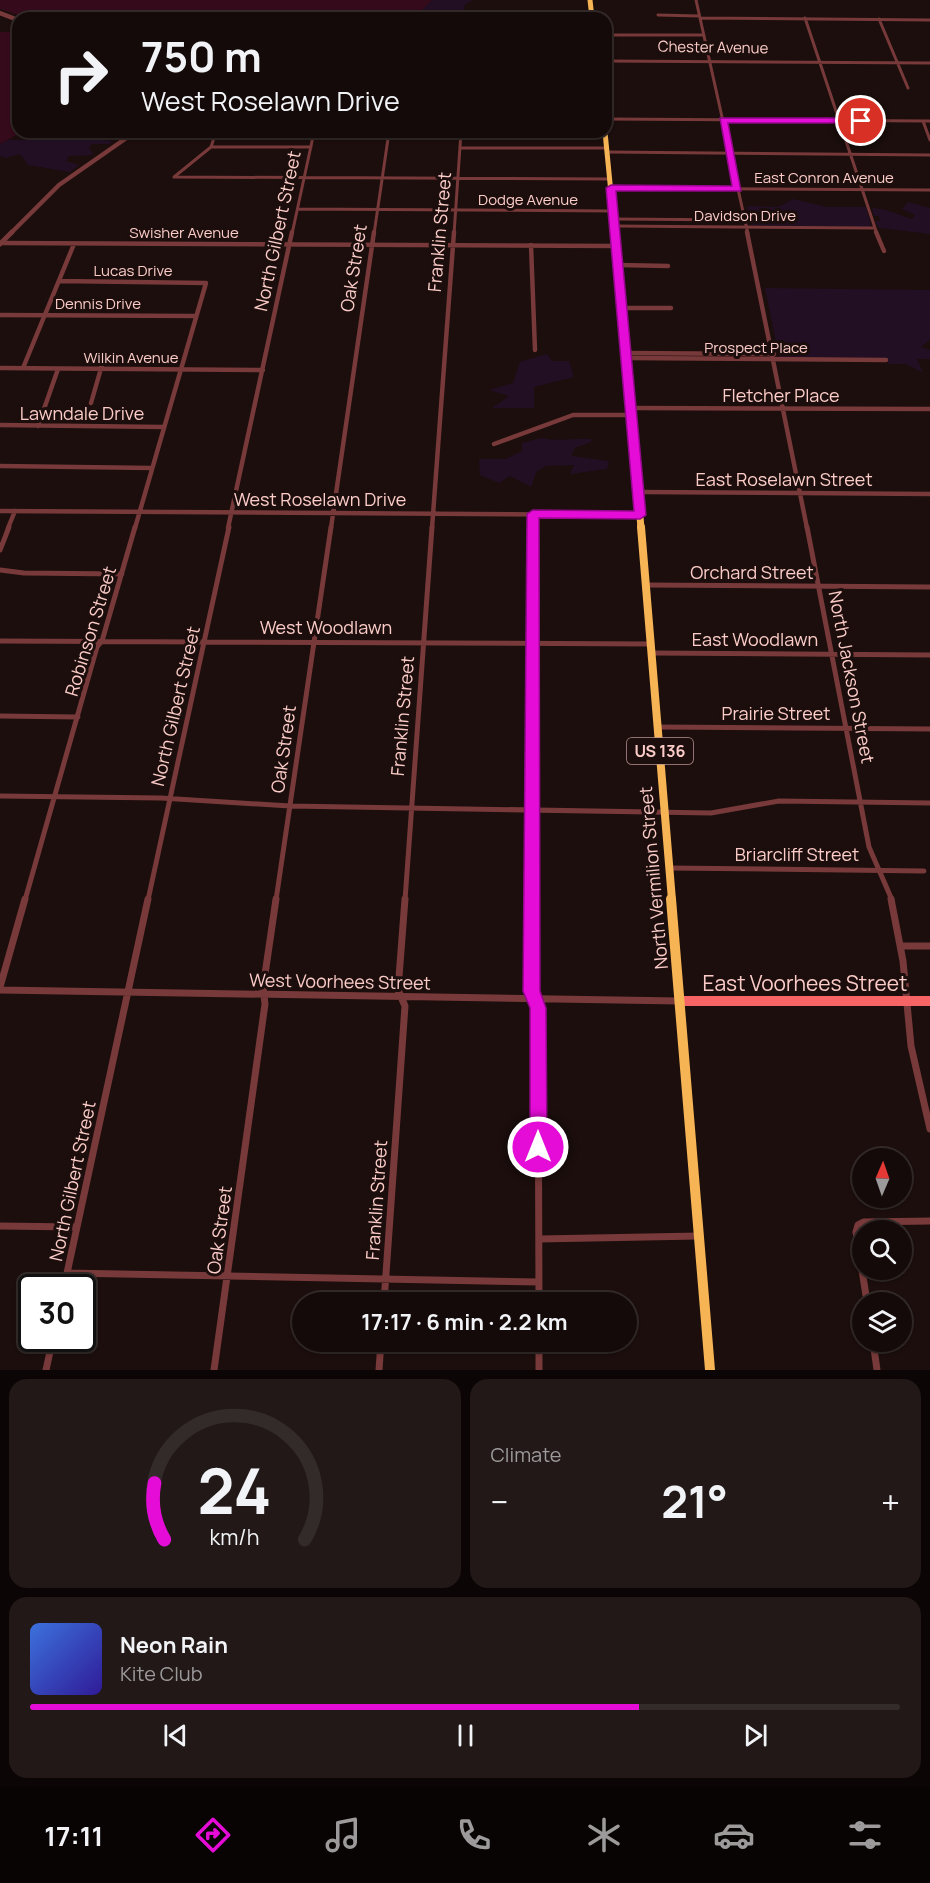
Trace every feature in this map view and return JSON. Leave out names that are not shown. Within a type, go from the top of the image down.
[{"type":"main road","name":"North Vermilion Street","points":[[606,138],[623,308],[710,1370]]},
{"type":"main road","name":"East Voorhees Street","points":[[680,1001],[930,1001]]},
{"type":"street","name":"North Jackson Street","points":[[696,0],[774,356],[869,847],[890,891],[901,946],[911,1046],[930,1130]]},
{"type":"street","points":[[658,15],[930,20]]},
{"type":"street","points":[[804,18],[863,189],[874,228],[884,250]]},
{"type":"street","points":[[879,19],[908,88]]},
{"type":"street","points":[[612,34],[704,35]]},
{"type":"street","name":"Chester Avenue","points":[[612,59],[930,63]]},
{"type":"street","points":[[612,119],[930,121]]},
{"type":"street","points":[[923,121],[930,140]]},
{"type":"street","points":[[1,244],[59,185],[126,138]]},
{"type":"street","points":[[214,138],[211,147],[311,147]]},
{"type":"street","name":"North Gilbert Street","points":[[67,1273],[313,138]]},
{"type":"street","name":"Oak Street","points":[[214,1370],[290,806],[388,138]]},
{"type":"street","name":"Franklin Street","points":[[385,1292],[405,1006],[398,990],[461,138]]},
{"type":"street","name":"East Conron Avenue","points":[[211,147],[174,177],[458,178],[738,189],[930,190]]},
{"type":"street","points":[[460,148],[930,154]]},
{"type":"street","name":"Dodge Avenue","points":[[298,209],[457,210],[614,219]]},
{"type":"street","name":"Davidson Drive","points":[[614,219],[745,220]]},
{"type":"street","name":"Davidson Drive","points":[[614,219],[746,227],[874,228]]},
{"type":"street","name":"Swisher Avenue","points":[[1,244],[617,246]]},
{"type":"street","points":[[23,368],[74,244]]},
{"type":"street","points":[[531,245],[534,350]]},
{"type":"street","points":[[619,265],[668,266]]},
{"type":"street","name":"Lucas Drive","points":[[59,281],[206,283]]},
{"type":"street","name":"Robinson Street","points":[[0,988],[97,646],[102,641],[206,283]]},
{"type":"street","points":[[623,308],[671,308]]},
{"type":"street","name":"Dennis Drive","points":[[0,315],[196,316]]},
{"type":"street","name":"Prospect Place","points":[[626,356],[774,356],[886,360]]},
{"type":"street","points":[[91,403],[104,358]]},
{"type":"street","name":"Wilkin Avenue","points":[[0,368],[262,370]]},
{"type":"street","points":[[38,426],[58,369]]},
{"type":"street","name":"Fletcher Place","points":[[494,444],[573,415],[631,411],[784,408],[930,409]]},
{"type":"street","name":"Lawndale Drive","points":[[0,425],[164,427]]},
{"type":"street","points":[[0,466],[152,468]]},
{"type":"street","name":"East Roselawn Street","points":[[638,492],[930,494]]},
{"type":"street","name":"West Roselawn Drive","points":[[0,511],[640,515]]},
{"type":"street","points":[[0,550],[15,511]]},
{"type":"street","points":[[533,514],[532,991],[538,1008],[539,1292]]},
{"type":"street","points":[[0,570],[24,573],[122,574]]},
{"type":"street","name":"Orchard Street","points":[[646,585],[930,587]]},
{"type":"street","name":"West Woodlawn","points":[[0,640],[533,644],[651,649]]},
{"type":"street","name":"East Woodlawn","points":[[651,649],[930,655]]},
{"type":"street","points":[[0,716],[78,717]]},
{"type":"street","name":"Prairie Street","points":[[658,727],[930,729]]},
{"type":"street","points":[[0,796],[170,799],[290,806],[711,813],[779,801],[930,803]]},
{"type":"street","name":"Briarcliff Street","points":[[669,868],[924,871]]},
{"type":"street","points":[[901,946],[930,946]]},
{"type":"street","name":"West Voorhees Street","points":[[0,988],[128,993],[680,1001]]},
{"type":"street","points":[[865,1292],[856,1232],[858,1225],[864,1222],[930,1221]]},
{"type":"street","points":[[0,1226],[77,1227]]},
{"type":"street","points":[[539,1239],[699,1236]]},
{"type":"street","points":[[67,1273],[539,1282]]},
{"type":"street","points":[[46,1370],[50,1352]]},
{"type":"street","points":[[379,1370],[380,1352]]},
{"type":"street","points":[[539,1352],[539,1370]]},
{"type":"street","points":[[875,1352],[877,1370]]},
{"type":"shaded area","points":[[0,0],[432,0],[420,12],[12,13],[0,9]]},
{"type":"shaded area","points":[[432,0],[474,0],[465,4],[463,12],[420,12]]},
{"type":"shaded area","points":[[0,32],[12,32],[12,137],[0,144]]},
{"type":"shaded area","points":[[92,138],[113,141],[109,144],[92,144],[89,147],[93,155],[69,156],[66,161],[79,165],[70,172],[28,165],[20,154],[6,158],[0,156],[0,144],[8,140]]},
{"type":"shaded area","points":[[793,199],[827,207],[866,207],[871,225],[868,227],[751,225],[747,206],[778,207]]},
{"type":"shaded area","points":[[908,202],[930,208],[930,234],[879,228],[875,221],[880,221],[879,216],[874,216],[872,208],[883,209],[912,219],[915,215],[902,209]]},
{"type":"shaded area","points":[[765,288],[930,290],[930,340],[921,347],[930,350],[930,359],[917,359],[923,373],[906,364],[888,364],[887,358],[779,357]]},
{"type":"shaded area","points":[[547,354],[552,361],[569,361],[574,377],[534,387],[534,408],[492,408],[509,396],[489,390],[513,383],[520,362]]},
{"type":"shaded area","points":[[541,438],[591,439],[591,442],[575,448],[571,456],[609,461],[607,469],[570,474],[574,465],[546,466],[536,472],[531,487],[510,476],[499,483],[480,475],[479,459],[506,459],[522,451],[522,443]]},
{"type":"route","points":[[538,1147],[538,1008],[532,991],[533,514],[640,515],[611,188],[738,189],[723,120],[861,121]]}]
